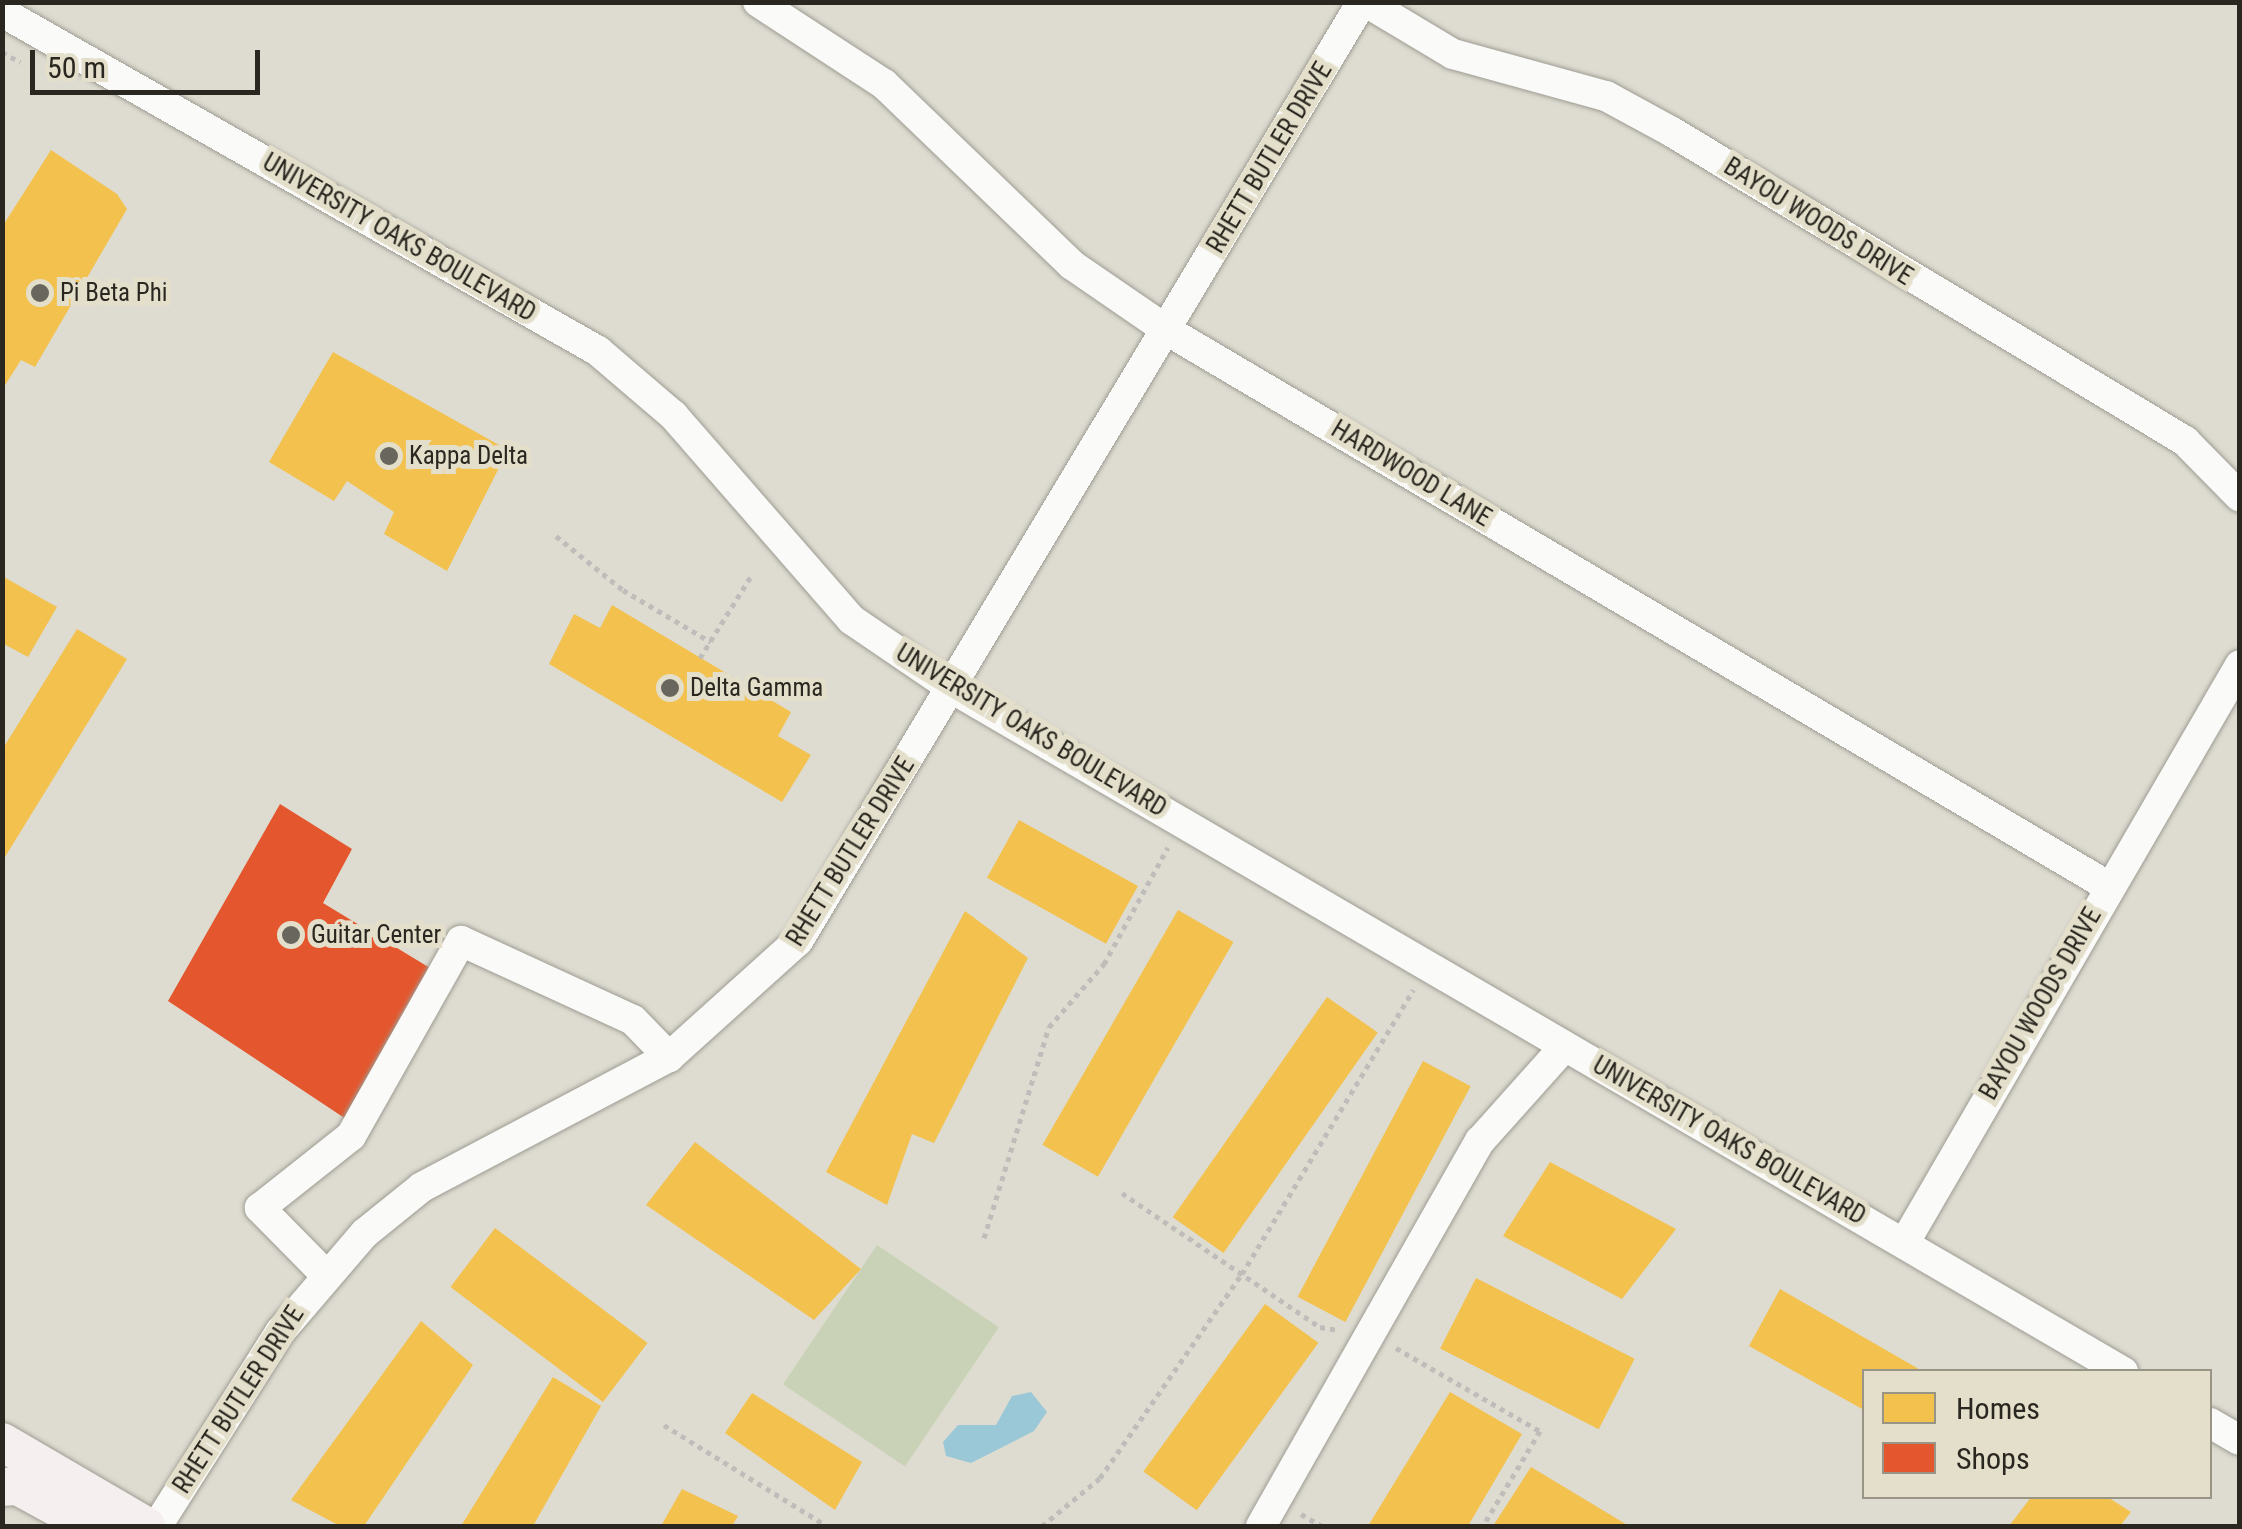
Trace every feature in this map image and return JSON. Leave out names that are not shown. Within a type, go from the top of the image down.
[{"type":"main road","points":[[2,1442],[146,1526]]},
{"type":"main road","points":[[2,1488],[18,1486],[91,1526]]},
{"type":"main road","points":[[2,1506],[36,1526]]},
{"type":"street","name":"HARDWOOD LANE","points":[[758,2],[884,84],[1072,265],[1168,331],[2108,886]]},
{"type":"street","name":"RHETT BUTLER DRIVE","points":[[157,1526],[324,1274],[422,1187],[669,1056],[798,940],[953,689],[1364,2]]},
{"type":"street","name":"BAYOU WOODS DRIVE","points":[[1364,2],[1453,54],[1606,96],[1672,132],[2185,441],[2240,497]]},
{"type":"street","name":"UNIVERSITY OAKS BOULEVARD","points":[[2,12],[598,351],[673,416],[852,620],[953,689],[2119,1369]]},
{"type":"street","name":"BAYOU WOODS DRIVE","points":[[1905,1242],[2108,886],[2240,665]]},
{"type":"street","points":[[324,1274],[260,1208],[352,1136],[461,942],[633,1020],[669,1056]]},
{"type":"street","points":[[1261,1526],[1480,1141],[1565,1046]]},
{"type":"street","points":[[2212,1423],[2240,1440]]},
{"type":"path","points":[[2,52],[20,62]]},
{"type":"path","points":[[556,536],[623,590],[711,642]]},
{"type":"path","points":[[700,658],[752,573]]},
{"type":"path","points":[[984,1238],[1050,1028],[1104,964],[1182,822]]},
{"type":"path","points":[[1042,1526],[1100,1478],[1242,1274],[1427,966]]},
{"type":"path","points":[[664,1424],[827,1526]]},
{"type":"green space","points":[[877,1245],[999,1327],[905,1466],[783,1384]]},
{"type":"water","points":[[1031,1392],[1047,1412],[1034,1431],[971,1463],[946,1456],[943,1442],[958,1425],[996,1425],[1012,1396]]},
{"type":"building: Homes","name":"Pi Beta Phi","points":[[51,150],[117,194],[127,209],[35,367],[21,360],[2,390],[2,227]]},
{"type":"building: Homes","name":"Kappa Delta","points":[[333,352],[508,450],[447,571],[384,534],[394,512],[347,481],[334,501],[269,462]]},
{"type":"building: Homes","points":[[2,576],[57,607],[28,657],[2,643]]},
{"type":"building: Homes","name":"Delta Gamma","points":[[612,605],[791,712],[778,736],[811,755],[782,802],[549,664],[574,614],[600,628]]},
{"type":"building: Homes","points":[[77,629],[127,659],[5,857],[2,750]]},
{"type":"building: Homes","points":[[1019,820],[1138,886],[1106,944],[987,878]]},
{"type":"building: Homes","points":[[1178,910],[1233,942],[1098,1177],[1042,1145]]},
{"type":"building: Homes","points":[[965,911],[1028,958],[934,1143],[912,1134],[887,1205],[826,1172]]},
{"type":"building: Homes","points":[[1327,997],[1378,1033],[1223,1253],[1173,1217]]},
{"type":"building: Homes","points":[[1423,1061],[1471,1086],[1345,1322],[1298,1297]]},
{"type":"building: Homes","points":[[695,1142],[861,1269],[814,1320],[646,1205]]},
{"type":"building: Homes","points":[[1550,1162],[1676,1229],[1622,1299],[1503,1236]]},
{"type":"building: Homes","points":[[495,1228],[648,1343],[603,1402],[450,1287]]},
{"type":"building: Homes","points":[[1476,1278],[1635,1359],[1599,1429],[1440,1348]]},
{"type":"building: Homes","points":[[1780,1289],[1919,1369],[1862,1369],[1862,1409],[1749,1346]]},
{"type":"building: Homes","points":[[1265,1304],[1318,1343],[1197,1510],[1143,1471]]},
{"type":"building: Homes","points":[[421,1321],[473,1365],[364,1526],[340,1526],[291,1500]]},
{"type":"building: Homes","points":[[553,1377],[601,1406],[533,1526],[461,1526]]},
{"type":"building: Homes","points":[[1450,1392],[1522,1434],[1468,1526],[1368,1526]]},
{"type":"building: Homes","points":[[752,1393],[862,1462],[835,1510],[725,1433]]},
{"type":"building: Homes","points":[[1531,1467],[1629,1526],[1493,1526]]},
{"type":"building: Homes","points":[[682,1489],[738,1516],[732,1526],[661,1526]]},
{"type":"building: Homes","points":[[2030,1499],[2111,1499],[2131,1512],[2120,1526],[2009,1526]]},
{"type":"building: Shops","name":"Guitar Center","points":[[280,804],[352,849],[323,903],[430,968],[346,1119],[168,1001]]},
{"type":"place","name":"Pi Beta Phi","points":[[40,293]]},
{"type":"place","name":"Kappa Delta","points":[[389,456]]},
{"type":"place","name":"Delta Gamma","points":[[670,688]]},
{"type":"place","name":"Guitar Center","points":[[291,935]]}]
